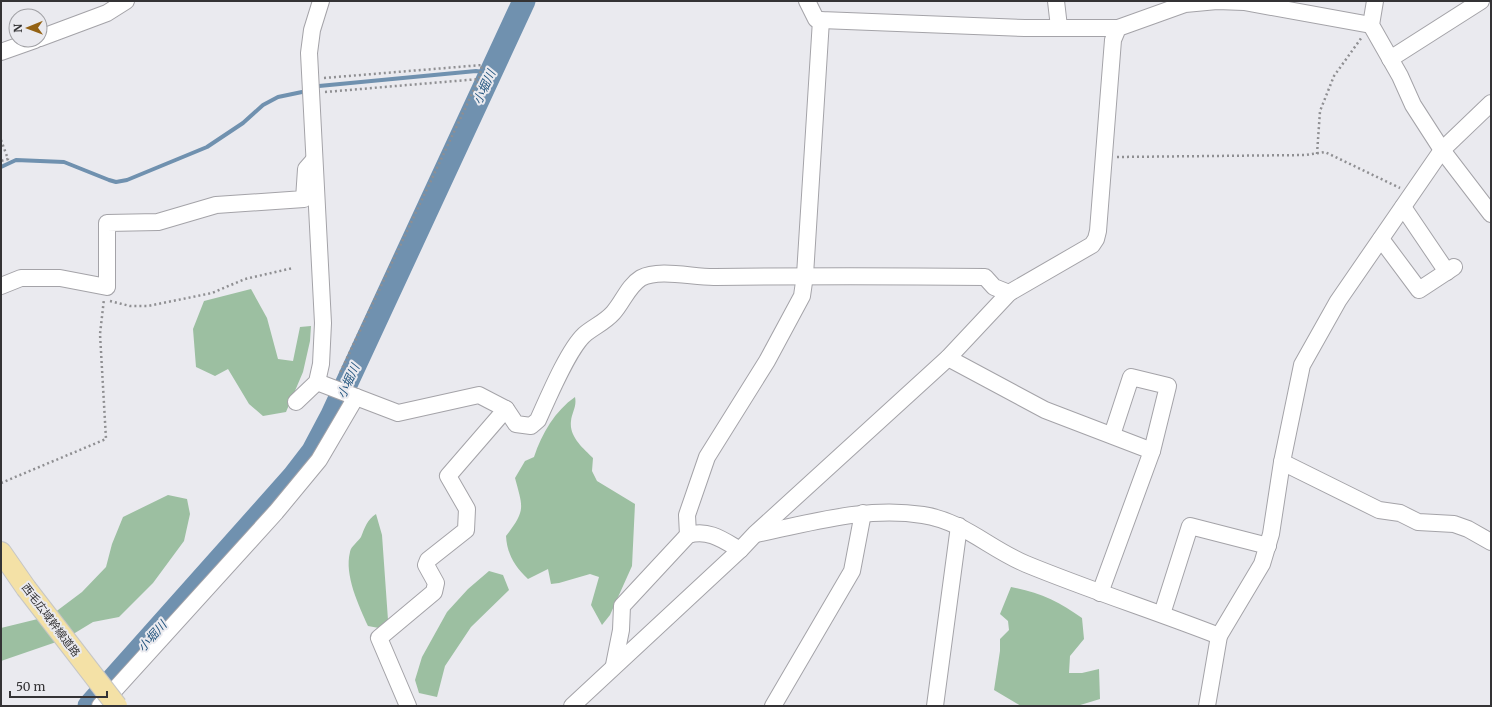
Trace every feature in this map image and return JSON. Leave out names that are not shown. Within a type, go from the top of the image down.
[{"type":"main road","name":"西毛広域幹線道路","points":[[1,552],[26,588],[117,706]]},
{"type":"street","points":[[48,35],[107,14],[126,1]]},
{"type":"street","points":[[296,402],[317,382],[321,364],[323,323],[313,161],[309,53],[312,30],[321,1]]},
{"type":"street","points":[[807,1],[816,19],[821,20],[1025,28],[1118,28],[1185,4],[1199,2],[1244,2],[1371,25]]},
{"type":"street","points":[[1056,1],[1059,27]]},
{"type":"street","points":[[1375,1],[1371,25],[1413,105],[1442,150],[1491,214]]},
{"type":"street","points":[[1390,59],[1481,1]]},
{"type":"street","points":[[688,535],[687,515],[707,457],[766,361],[802,296],[805,275],[821,20]]},
{"type":"street","points":[[572,706],[740,550],[754,534],[948,358],[1008,292],[1083,252],[1096,239],[1113,40],[1118,28]]},
{"type":"street","points":[[1,52],[12,48]]},
{"type":"street","points":[[1207,706],[1219,636],[1262,564],[1268,546],[1282,462],[1302,365],[1338,300],[1442,150],[1491,103]]},
{"type":"street","points":[[1,286],[21,278],[60,278],[105,293],[107,223],[158,222],[216,206],[304,199],[306,169],[313,161]]},
{"type":"street","points":[[1381,238],[1419,290],[1450,270],[1408,201]]},
{"type":"street","points":[[317,382],[398,413],[479,395],[506,409],[516,424],[531,426],[538,420],[572,351],[584,335],[605,322],[614,312],[629,289],[640,279],[650,274],[691,275],[713,278],[805,275],[985,277],[994,287],[1008,292]]},
{"type":"street","points":[[948,358],[1045,410],[1152,451]]},
{"type":"street","points":[[1100,593],[1152,451],[1168,386],[1131,377],[1112,435]]},
{"type":"street","points":[[100,706],[276,512],[319,460],[354,396]]},
{"type":"street","points":[[408,706],[378,638],[434,592],[436,583],[426,565],[428,560],[466,530],[467,509],[448,476],[506,409]]},
{"type":"street","points":[[1282,462],[1378,510],[1400,514],[1418,522],[1454,524],[1468,529],[1491,542]]},
{"type":"street","points":[[754,534],[810,522],[877,511],[923,515],[943,519],[959,526],[1024,563],[1100,593],[1162,614],[1219,636]]},
{"type":"street","points":[[773,706],[831,610],[852,571],[863,513]]},
{"type":"street","points":[[934,706],[959,526]]},
{"type":"street","points":[[1162,614],[1190,526],[1268,546]]},
{"type":"street","points":[[614,666],[621,630],[622,606],[688,535],[696,532],[716,535],[740,550]]},
{"type":"path","points":[[1317,154],[1320,111],[1334,76],[1371,25]]},
{"type":"path","points":[[310,86],[482,65],[479,79],[334,388]]},
{"type":"path","points":[[310,86],[479,79]]},
{"type":"path","points":[[1,140],[8,158],[1,161]]},
{"type":"path","points":[[1104,157],[1306,156],[1325,152],[1408,201]]},
{"type":"path","points":[[105,293],[115,304],[148,306],[212,292],[245,279],[293,268]]},
{"type":"path","points":[[1,482],[106,438],[100,334],[105,293]]},
{"type":"green space","points":[[251,289],[267,318],[278,359],[293,361],[300,327],[311,326],[310,341],[303,372],[286,412],[263,416],[249,404],[228,369],[215,376],[196,367],[193,329],[204,301]]},
{"type":"green space","points":[[575,397],[575,407],[571,421],[572,432],[581,446],[593,458],[592,471],[597,481],[635,504],[632,566],[610,615],[602,625],[591,605],[599,577],[590,574],[551,584],[548,569],[528,579],[512,560],[508,549],[506,536],[517,520],[521,508],[520,496],[515,478],[525,461],[534,457],[545,431],[555,416]]},
{"type":"green space","points":[[168,495],[187,499],[190,514],[184,541],[153,583],[119,617],[93,622],[65,639],[1,661],[1,628],[50,616],[82,592],[106,567],[112,544],[123,517]]},
{"type":"green space","points":[[376,514],[382,535],[388,620],[379,628],[368,626],[353,590],[349,570],[350,552],[361,537],[368,521]]},
{"type":"green space","points":[[489,571],[503,575],[509,590],[471,627],[445,666],[437,697],[419,693],[415,680],[422,657],[447,612],[468,589]]},
{"type":"green space","points":[[1011,587],[1049,598],[1082,618],[1084,639],[1070,656],[1069,673],[1082,673],[1099,669],[1100,699],[1077,706],[1021,706],[994,690],[1000,651],[1000,639],[1009,630],[1008,621],[1000,614]]},
{"type":"waterway","name":"小堀川","points":[[89,706],[293,477],[313,451],[331,417],[524,1]]},
{"type":"waterway","points":[[319,86],[476,71],[491,73]]},
{"type":"waterway","points":[[1,167],[16,160],[64,162],[109,180],[116,182],[127,180],[207,147],[243,123],[263,105],[278,97],[302,92]]}]
